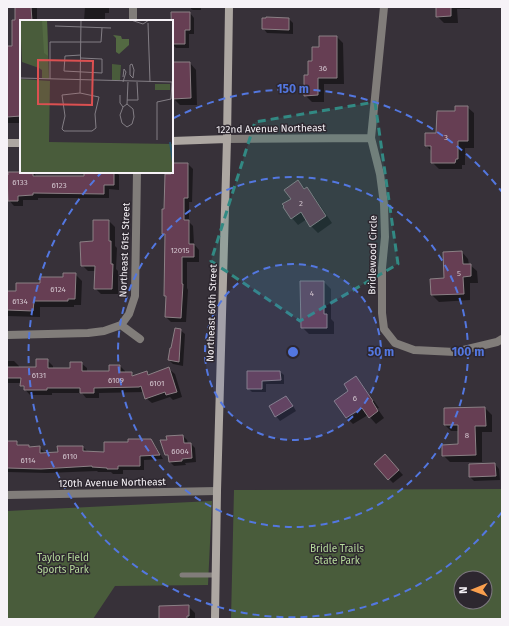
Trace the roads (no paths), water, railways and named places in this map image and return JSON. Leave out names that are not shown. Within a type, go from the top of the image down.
[{"type":"street","points":[[133,7],[133,20]]},
{"type":"street","name":"Northeast 60th Street","points":[[215,619],[229,7]]},
{"type":"street","name":"Bridlewood Circle","points":[[384,7],[371,138],[380,174],[384,204],[385,237],[382,268],[382,313],[384,329],[394,343],[414,350],[455,352],[497,342],[502,339]]},
{"type":"street","name":"122nd Avenue Northeast","points":[[173,141],[371,138]]},
{"type":"street","points":[[7,143],[20,143]]},
{"type":"street","name":"Northeast 61st Street","points":[[121,325],[129,314],[135,296],[137,173]]},
{"type":"street","points":[[7,335],[88,333],[104,331],[121,325],[140,339]]},
{"type":"street","name":"120th Avenue Northeast","points":[[7,495],[217,491]]},
{"type":"lane","points":[[182,575],[216,575]]},
{"type":"park label","name":"Bridle Trails State Park","points":[[337,554]]},
{"type":"park label","name":"Taylor Field Sports Park","points":[[63,564]]}]
